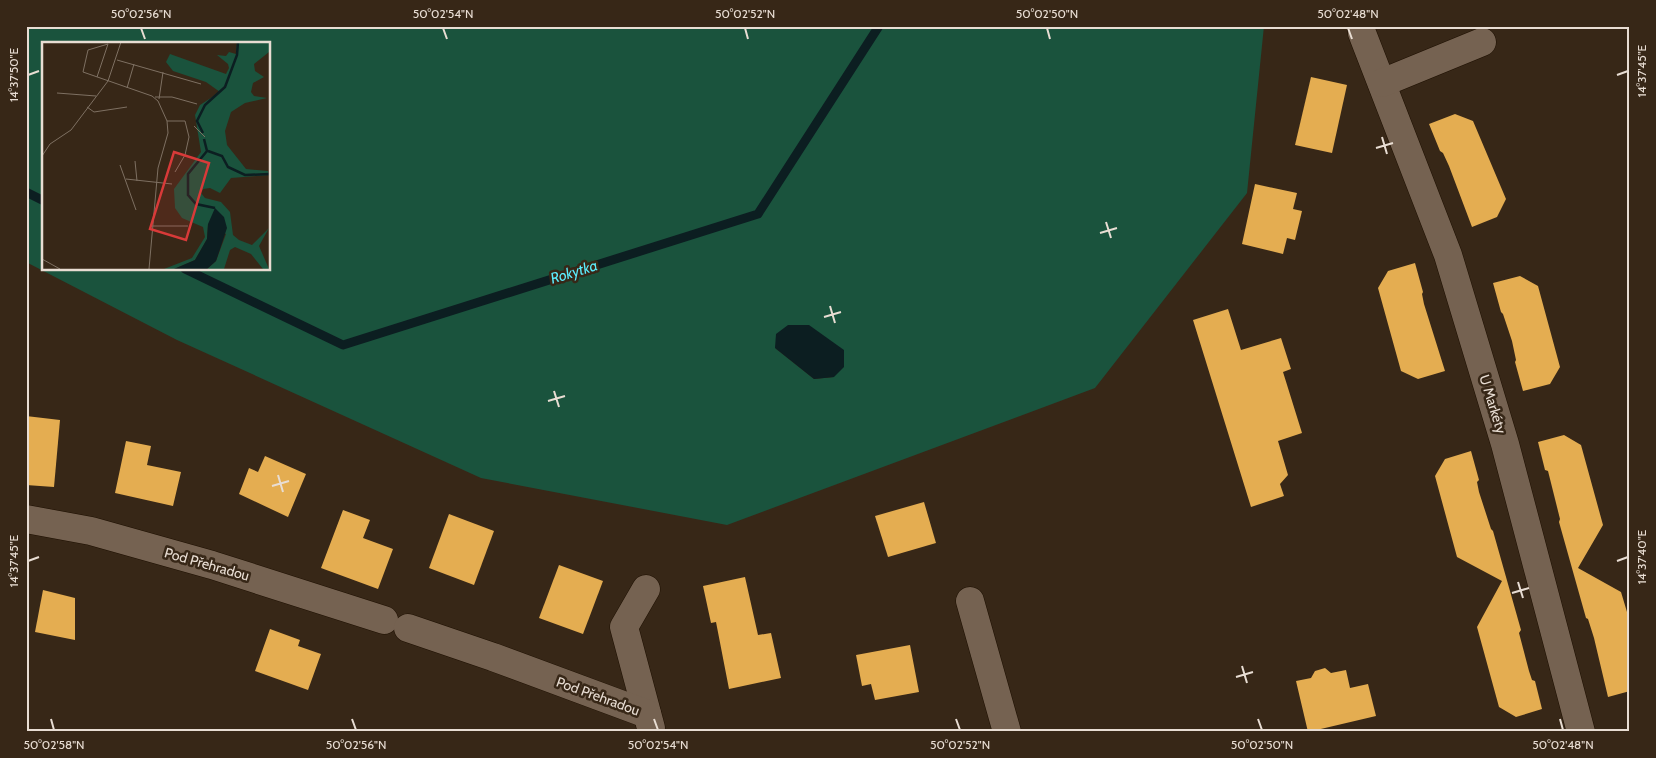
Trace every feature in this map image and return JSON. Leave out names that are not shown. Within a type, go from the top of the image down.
[{"type":"street","name":"U Markéty","points":[[1362,32],[1448,255],[1505,444],[1581,732]]},
{"type":"street","points":[[1382,83],[1482,42]]},
{"type":"street","name":"Pod Přehradou","points":[[26,519],[91,531],[220,568],[396,624],[493,657],[650,723]]},
{"type":"street","points":[[646,589],[624,627],[650,723]]},
{"type":"street","points":[[970,601],[1007,732]]},
{"type":"green space","points":[[26,26],[1264,26],[1247,193],[1095,388],[727,525],[481,478],[177,340],[26,262]],"holes":[[[775,348],[834,377],[814,379]]]},
{"type":"shaded area","points":[[788,325],[809,325],[844,350],[844,367],[834,377],[814,379],[775,348],[776,334]]},
{"type":"building","points":[[1311,77],[1347,85],[1332,153],[1295,145]]},
{"type":"building","points":[[1455,114],[1473,121],[1506,199],[1497,217],[1472,227],[1449,166],[1443,153],[1440,151],[1429,124]]},
{"type":"building","points":[[1255,184],[1297,193],[1293,209],[1302,211],[1295,240],[1287,238],[1283,254],[1242,244]]},
{"type":"building","points":[[1415,263],[1423,292],[1424,304],[1445,371],[1418,379],[1401,371],[1378,288],[1388,271]]},
{"type":"building","points":[[1520,276],[1538,286],[1560,367],[1550,384],[1523,391],[1515,362],[1512,341],[1493,283]]},
{"type":"building","points":[[1228,309],[1241,350],[1281,338],[1291,369],[1283,372],[1302,433],[1278,441],[1288,475],[1280,484],[1284,496],[1251,507],[1193,320]]},
{"type":"building","points":[[26,416],[60,420],[54,487],[26,485]]},
{"type":"building","points":[[1564,435],[1581,445],[1603,525],[1578,568],[1621,592],[1630,622],[1630,691],[1608,697],[1594,638],[1586,618],[1559,522],[1560,519],[1548,471],[1545,470],[1538,442]]},
{"type":"building","points":[[126,441],[151,446],[147,465],[181,472],[173,506],[115,493]]},
{"type":"building","points":[[1471,451],[1479,480],[1477,482],[1479,492],[1493,531],[1521,630],[1519,633],[1529,671],[1532,680],[1535,681],[1542,709],[1516,717],[1499,707],[1477,627],[1502,581],[1457,557],[1435,476],[1445,459]]},
{"type":"building","points":[[265,456],[306,474],[288,517],[239,494],[249,468],[258,472]]},
{"type":"building","points":[[924,502],[936,543],[888,557],[875,516]]},
{"type":"building","points":[[343,510],[370,520],[363,538],[393,549],[378,589],[321,568]]},
{"type":"building","points":[[449,514],[494,531],[474,585],[429,568]]},
{"type":"building","points":[[559,565],[603,581],[583,634],[539,618]]},
{"type":"building","points":[[745,577],[758,635],[771,633],[781,678],[729,689],[716,622],[711,623],[703,586]]},
{"type":"building","points":[[43,590],[75,598],[75,640],[35,632]]},
{"type":"building","points":[[270,629],[300,640],[298,646],[321,654],[308,690],[255,671]]},
{"type":"building","points":[[910,645],[919,692],[875,700],[871,684],[862,686],[856,655]]},
{"type":"building","points":[[1325,668],[1331,673],[1346,670],[1350,688],[1368,684],[1376,716],[1308,732],[1296,681],[1311,678],[1315,671]]},
{"type":"waterway","name":"Rokytka","points":[[187,270],[343,345],[758,214],[879,26]]},
{"type":"waterway","name":"Rokytka","points":[[26,192],[42,200]]}]
